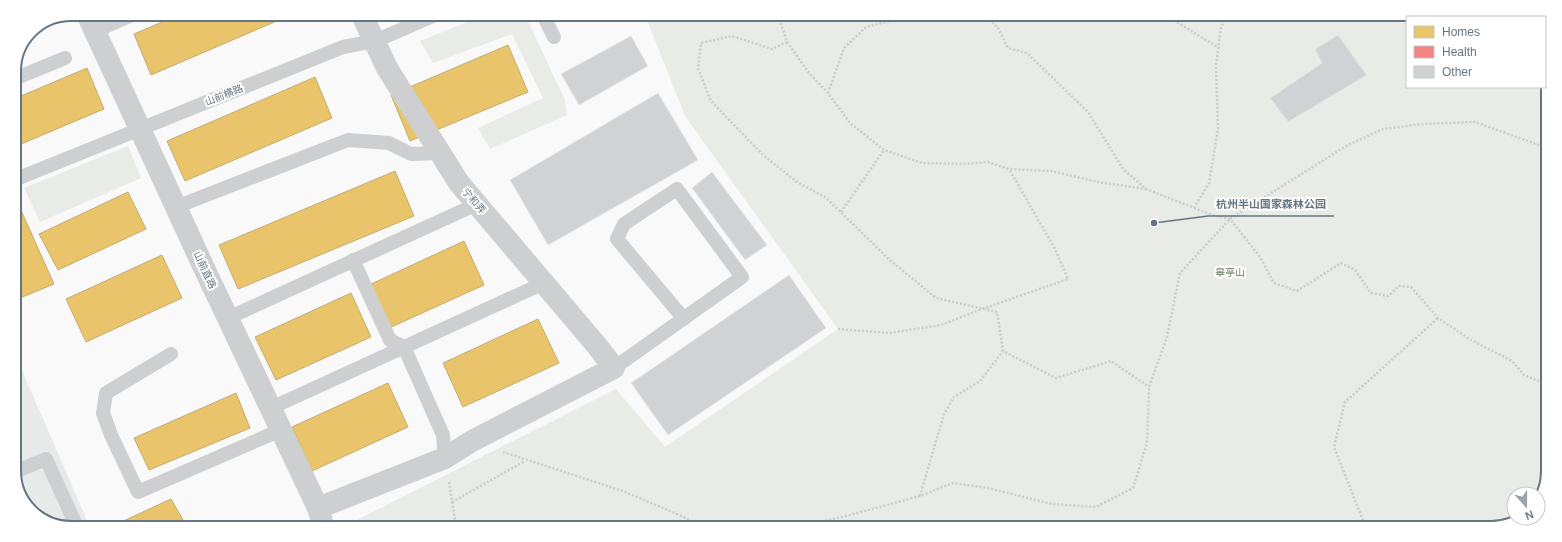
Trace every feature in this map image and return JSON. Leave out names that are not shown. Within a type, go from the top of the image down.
[{"type":"street","name":"宁和弄","points":[[365,21],[387,68],[459,183],[598,347],[614,368]]},
{"type":"street","name":"山前直路","points":[[91,23],[228,318],[282,430],[322,520]]},
{"type":"street","points":[[322,520],[445,458],[472,441],[614,368]]},
{"type":"lane","name":"山前横路","points":[[21,177],[343,47],[375,40],[421,21]]},
{"type":"lane","points":[[546,21],[554,37]]},
{"type":"lane","points":[[21,76],[65,58]]},
{"type":"lane","points":[[176,207],[348,140],[389,143],[411,154],[440,153]]},
{"type":"lane","points":[[614,368],[742,277],[677,188],[624,224],[617,239],[684,318]]},
{"type":"lane","points":[[228,318],[476,204]]},
{"type":"lane","points":[[353,260],[390,340],[404,347],[444,435],[445,458]]},
{"type":"lane","points":[[271,408],[544,283]]},
{"type":"lane","points":[[171,354],[106,393],[103,413],[110,435],[138,492],[282,430]]},
{"type":"lane","points":[[21,469],[46,459],[74,521]]},
{"type":"path","points":[[781,21],[786,42],[809,73],[828,93],[850,123],[884,150],[922,163],[963,164],[988,162],[1009,169],[1051,171],[1098,182],[1146,189],[1194,208],[1230,219],[1260,257],[1274,283],[1297,291],[1341,264],[1355,270],[1371,292],[1388,296],[1399,286],[1411,288],[1438,318],[1471,340],[1512,361],[1524,375],[1541,382]]},
{"type":"path","points":[[828,93],[844,48],[866,27],[890,21]]},
{"type":"path","points":[[992,21],[998,28],[1008,48],[1027,53],[1088,112],[1123,169],[1146,189]]},
{"type":"path","points":[[1175,21],[1219,48]]},
{"type":"path","points":[[1194,208],[1209,183],[1218,129],[1216,66],[1222,27],[1225,21]]},
{"type":"path","points":[[786,42],[772,49],[732,36],[701,42],[698,69],[711,101],[763,155],[797,182],[825,197],[890,261],[936,298],[997,312],[1003,351],[980,382],[954,397],[944,414],[920,496]]},
{"type":"path","points":[[826,521],[850,516],[920,496],[953,483],[988,488],[1052,504],[1096,507],[1133,488],[1147,443],[1149,387],[1167,337],[1180,273],[1230,219],[1346,146],[1383,129],[1422,124],[1475,122],[1541,146]]},
{"type":"path","points":[[841,212],[884,150]]},
{"type":"path","points":[[838,329],[889,333],[941,324],[982,308],[1068,279],[1055,249],[1009,169]]},
{"type":"path","points":[[1363,521],[1334,447],[1345,402],[1438,318]]},
{"type":"path","points":[[1003,351],[1056,378],[1110,361],[1149,387]]},
{"type":"path","points":[[472,441],[526,461],[623,491],[692,521]]},
{"type":"path","points":[[445,458],[455,521]]},
{"type":"path","points":[[452,502],[526,461]]},
{"type":"shaded area","points":[[21,368],[87,521],[64,521],[49,516],[41,511],[31,501],[24,487],[21,474]]},
{"type":"green space","points":[[470,21],[528,21],[565,100],[567,115],[490,149],[478,128],[543,98],[512,34],[433,63],[420,41]]},
{"type":"green space","name":"皋亭山","points":[[647,21],[1406,21],[1406,88],[1541,88],[1541,478],[1538,486],[1506,486],[1506,518],[1498,521],[355,521],[616,389],[665,447],[838,329],[685,116]]},
{"type":"green space","points":[[128,146],[141,178],[40,222],[24,188]]},
{"type":"building: Homes","points":[[165,21],[277,21],[151,75],[134,34]]},
{"type":"building: Homes","points":[[508,45],[528,92],[410,141],[391,95]]},
{"type":"building: Homes","points":[[87,68],[104,109],[21,144],[21,96]]},
{"type":"building: Homes","points":[[315,77],[332,118],[185,181],[167,141]]},
{"type":"building: Homes","points":[[395,171],[414,216],[238,289],[219,245]]},
{"type":"building: Homes","points":[[128,192],[146,229],[58,270],[39,234]]},
{"type":"building: Homes","points":[[21,210],[54,284],[21,298]]},
{"type":"building: Homes","points":[[464,241],[484,285],[389,328],[369,285]]},
{"type":"building: Homes","points":[[162,255],[182,298],[86,342],[66,299]]},
{"type":"building: Homes","points":[[351,293],[371,337],[276,380],[255,337]]},
{"type":"building: Homes","points":[[538,319],[559,363],[463,407],[443,363]]},
{"type":"building: Homes","points":[[388,383],[408,427],[312,471],[292,427]]},
{"type":"building: Homes","points":[[236,393],[250,428],[149,470],[134,438]]},
{"type":"building: Homes","points":[[171,499],[184,521],[123,521]]},
{"type":"building: Other","points":[[1338,35],[1367,75],[1288,122],[1270,98],[1322,63],[1315,49]]},
{"type":"building: Other","points":[[631,36],[648,66],[579,105],[561,74]]},
{"type":"building: Other","points":[[658,93],[698,160],[548,245],[510,180]]},
{"type":"building: Other","points":[[712,172],[767,245],[745,260],[692,188]]},
{"type":"building: Other","points":[[789,275],[826,328],[668,435],[631,383]]},
{"type":"place","name":"杭州半山国家森林公园","points":[[1154,223]]}]
